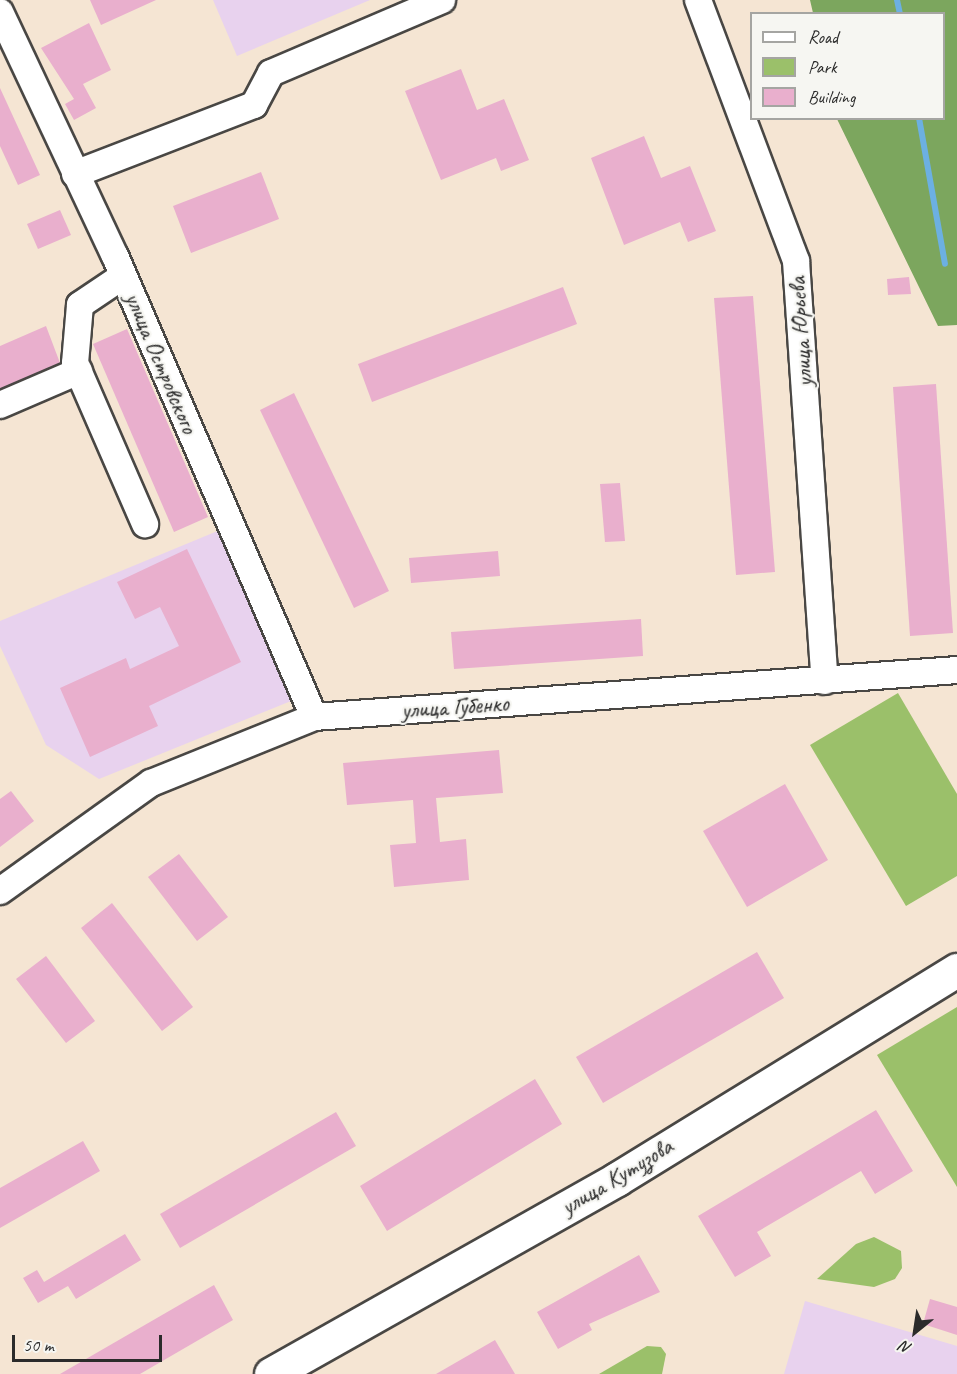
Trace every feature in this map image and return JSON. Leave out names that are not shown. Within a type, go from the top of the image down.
[{"type":"main road","name":"улица Кутузова","points":[[271,1374],[617,1179],[957,970]]},
{"type":"street","points":[[75,174],[254,105],[271,73],[442,0]]},
{"type":"street","name":"улица Юрьева","points":[[698,0],[796,261],[825,681]]},
{"type":"street","name":"улица Островского","points":[[0,12],[123,276],[314,717]]},
{"type":"street","points":[[123,276],[80,305],[75,363],[145,524]]},
{"type":"street","points":[[0,405],[79,371]]},
{"type":"street","name":"улица Губенко","points":[[0,891],[151,783],[314,717],[957,670]]},
{"type":"shaded area","points":[[213,0],[370,0],[237,56]]},
{"type":"shaded area","points":[[220,530],[296,699],[99,779],[46,745],[0,646],[0,621]]},
{"type":"shaded area","points":[[805,1301],[957,1346],[957,1374],[784,1374]]},
{"type":"green space","points":[[810,0],[957,0],[957,325],[938,326],[837,120],[945,120],[945,12],[813,12]]},
{"type":"green space","points":[[898,693],[957,794],[957,876],[906,906],[810,745]]},
{"type":"green space","points":[[957,1007],[957,1187],[877,1055]]},
{"type":"green space","points":[[874,1237],[901,1251],[902,1268],[895,1279],[874,1287],[817,1279],[856,1244]]},
{"type":"green space","points":[[647,1346],[661,1347],[666,1354],[662,1374],[599,1374]]},
{"type":"building","points":[[90,0],[156,0],[101,25]]},
{"type":"building","points":[[89,23],[111,70],[83,84],[96,108],[74,120],[65,104],[74,99],[41,48]]},
{"type":"building","points":[[461,69],[477,110],[504,99],[529,160],[501,171],[496,158],[441,180],[405,91]]},
{"type":"building","points":[[0,88],[40,175],[18,185],[0,146]]},
{"type":"building","points":[[644,136],[661,178],[690,166],[716,231],[688,242],[680,222],[624,245],[591,158]]},
{"type":"building","points":[[261,172],[279,219],[191,253],[173,206]]},
{"type":"building","points":[[60,210],[71,235],[38,249],[27,224]]},
{"type":"building","points":[[909,277],[911,294],[888,295],[887,279]]},
{"type":"building","points":[[563,287],[577,324],[372,402],[358,364]]},
{"type":"building","points":[[753,296],[775,572],[736,575],[714,298]]},
{"type":"building","points":[[46,326],[60,363],[0,389],[0,346]]},
{"type":"building","points":[[127,329],[208,517],[174,532],[93,344]]},
{"type":"building","points":[[936,384],[953,633],[910,636],[893,387]]},
{"type":"building","points":[[294,393],[389,591],[354,608],[260,410]]},
{"type":"building","points":[[620,483],[625,541],[605,542],[600,484]]},
{"type":"building","points":[[187,549],[241,662],[149,706],[158,726],[90,757],[60,688],[126,658],[130,669],[179,646],[160,607],[135,619],[117,582]]},
{"type":"building","points":[[498,551],[500,576],[411,583],[409,558]]},
{"type":"building","points":[[641,619],[643,656],[454,669],[451,632]]},
{"type":"building","points":[[499,750],[503,793],[436,798],[440,842],[466,839],[469,880],[394,887],[390,845],[416,843],[413,800],[347,805],[343,763]]},
{"type":"building","points":[[785,784],[828,860],[747,907],[703,831]]},
{"type":"building","points":[[11,791],[34,821],[0,847],[0,799]]},
{"type":"building","points":[[179,854],[228,917],[197,941],[148,877]]},
{"type":"building","points":[[112,903],[193,1007],[162,1031],[81,928]]},
{"type":"building","points":[[757,952],[784,998],[603,1103],[576,1057]]},
{"type":"building","points":[[46,956],[95,1021],[66,1043],[16,979]]},
{"type":"building","points":[[535,1079],[562,1124],[387,1231],[360,1186]]},
{"type":"building","points":[[876,1110],[913,1171],[875,1194],[861,1171],[757,1232],[771,1256],[735,1277],[698,1216]]},
{"type":"building","points":[[336,1112],[356,1146],[180,1248],[160,1214]]},
{"type":"building","points":[[83,1141],[100,1171],[0,1228],[0,1188]]},
{"type":"building","points":[[125,1234],[141,1260],[76,1299],[68,1286],[38,1303],[23,1278],[37,1270],[44,1282]]},
{"type":"building","points":[[639,1255],[660,1292],[589,1324],[592,1330],[558,1349],[537,1312]]},
{"type":"building","points":[[214,1285],[233,1320],[140,1374],[60,1374]]},
{"type":"building","points":[[930,1299],[957,1307],[957,1335],[923,1324]]},
{"type":"building","points":[[495,1340],[515,1374],[436,1374]]},
{"type":"waterway","points":[[897,0],[900,12]]},
{"type":"waterway","points":[[919,120],[945,264]]}]
